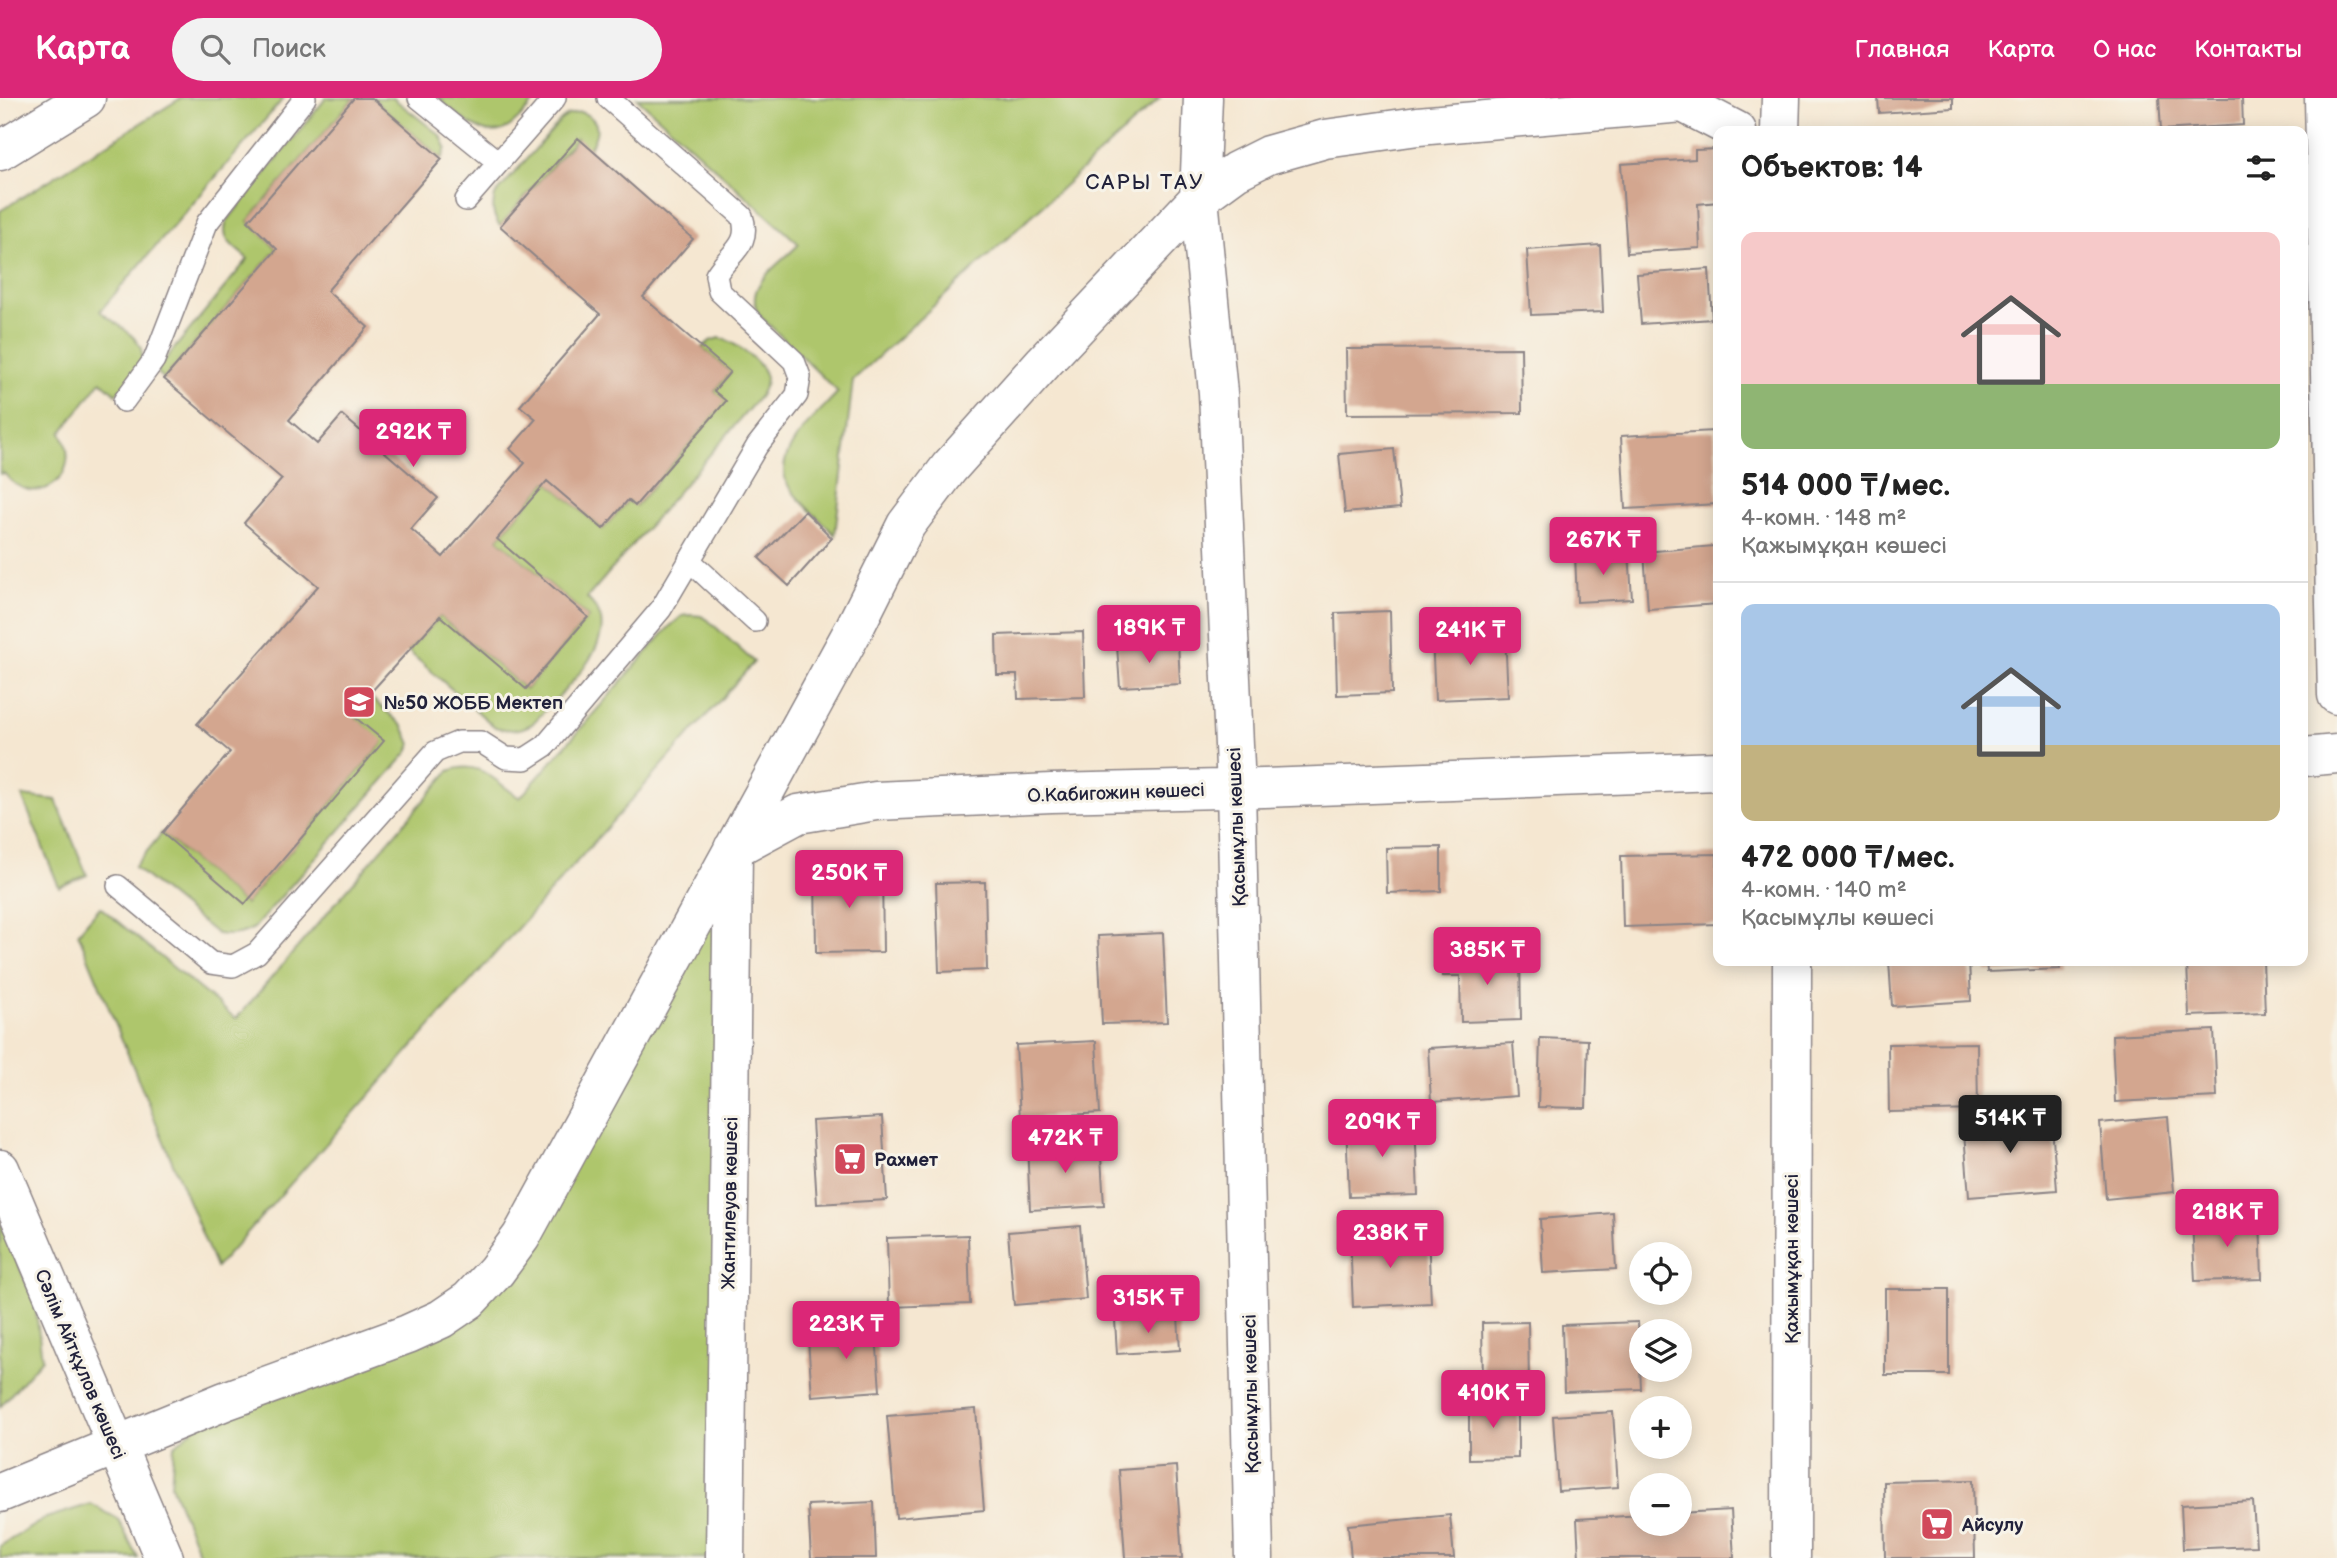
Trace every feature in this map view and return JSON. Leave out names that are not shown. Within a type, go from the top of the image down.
[{"type":"street","points":[[0,151],[86,98]]},
{"type":"street","name":"Қасымұлы көшесі","points":[[1203,98],[1199,198],[1218,393],[1236,789],[1254,1558]]},
{"type":"street","points":[[1780,126],[1781,98]]},
{"type":"street","points":[[2324,98],[2337,695]]},
{"type":"street","points":[[0,1493],[225,1402],[408,1334],[441,1319],[469,1300],[496,1271],[521,1237],[855,627],[906,525],[949,468],[1044,362],[1199,198],[1236,171],[1268,155],[1325,139],[1418,125],[1688,101],[1729,126]]},
{"type":"street","points":[[2308,757],[2337,754]]},
{"type":"street","name":"О.Кабигожин көшесі","points":[[733,849],[798,814],[876,802],[1051,793],[1713,771]]},
{"type":"street","name":"Жантилеуов көшесі","points":[[725,1558],[733,849]]},
{"type":"street","name":"Қажымұқан көшесі","points":[[1791,966],[1791,1558]]},
{"type":"street","name":"Сәлім Айтқұлов көшесі","points":[[0,1169],[164,1558]]},
{"type":"lane","points":[[124,401],[155,360],[207,223],[305,98]]},
{"type":"lane","points":[[419,98],[498,163]]},
{"type":"lane","points":[[466,200],[555,98]]},
{"type":"lane","points":[[118,886],[212,963],[233,966],[257,953],[435,752],[459,742],[481,742],[506,758],[525,759],[545,746],[661,609],[757,446],[797,395],[800,377],[793,361],[719,291],[716,275],[723,263],[744,241],[746,229],[742,216],[608,98]]},
{"type":"lane","points":[[689,561],[755,621]]},
{"type":"green space","points":[[181,98],[284,98],[100,311],[128,332],[140,346],[141,362],[133,375],[116,394],[101,381],[61,433],[67,449],[67,464],[62,476],[53,485],[41,490],[29,490],[16,485],[4,473],[0,474],[0,211]]},
{"type":"green space","points":[[326,98],[354,98],[248,221],[277,249],[164,379],[158,373],[159,367],[248,259],[227,238],[227,221]]},
{"type":"green space","points":[[372,98],[393,98],[441,136],[446,148],[442,159]]},
{"type":"green space","points":[[438,98],[538,98],[510,126],[491,132],[471,125]]},
{"type":"green space","points":[[637,98],[1160,98],[853,380],[835,535],[794,493],[784,474],[785,461],[798,436],[838,392],[759,315],[755,304],[759,284],[799,244]]},
{"type":"green space","points":[[580,112],[595,122],[597,132],[589,149],[577,138],[500,226],[493,211],[495,195],[561,120]]},
{"type":"green space","points":[[719,338],[731,343],[758,363],[766,380],[760,396],[587,598],[599,613],[601,630],[598,644],[579,674],[532,724],[514,730],[495,727],[408,651],[440,616],[526,689],[588,617],[497,539],[547,481],[603,529],[628,500],[636,506],[725,401],[714,391],[730,372],[702,348]]},
{"type":"green space","points":[[690,615],[708,620],[754,662],[216,1268],[78,933],[100,907],[236,1019],[449,771],[460,768],[479,770],[520,798],[669,627],[682,616]]},
{"type":"green space","points":[[368,695],[403,726],[411,744],[408,752],[254,928],[236,934],[217,934],[134,867],[162,833],[245,904],[383,742],[351,714]]},
{"type":"green space","points":[[22,796],[56,800],[87,875],[59,887]]},
{"type":"green space","points":[[733,849],[725,1558],[201,1558],[171,1485],[174,1446],[225,1401],[469,1300]]},
{"type":"green space","points":[[0,1221],[35,1303],[42,1359],[0,1407]]},
{"type":"green space","points":[[91,1504],[118,1519],[138,1558],[0,1558],[0,1546],[46,1518]]},
{"type":"building","points":[[354,98],[372,98],[442,159],[327,291],[368,327],[289,420],[317,444],[342,415],[438,498],[411,529],[443,557],[525,463],[510,449],[536,419],[520,406],[600,314],[500,226],[578,138],[693,239],[643,297],[730,372],[714,391],[726,401],[635,506],[628,500],[603,529],[547,481],[497,539],[588,617],[526,689],[440,616],[351,714],[384,741],[245,904],[162,833],[230,752],[197,724],[318,586],[244,523],[282,479],[164,379],[277,249],[248,221]]},
{"type":"building","points":[[1878,98],[1953,98],[1953,108],[1879,113]]},
{"type":"building","points":[[2159,98],[2242,98],[2243,125],[2161,126]]},
{"type":"building","points":[[1713,149],[1713,202],[1698,204],[1700,248],[1627,253],[1621,164],[1695,159],[1695,150]]},
{"type":"building","points":[[1600,245],[1603,312],[1531,315],[1527,250]]},
{"type":"building","points":[[1709,269],[1712,319],[1641,324],[1637,274]]},
{"type":"building","points":[[1521,348],[1522,413],[1347,414],[1346,349]]},
{"type":"building","points":[[1713,431],[1713,504],[1625,509],[1621,436]]},
{"type":"building","points":[[1394,449],[1400,508],[1345,513],[1339,454]]},
{"type":"building","points":[[805,511],[832,538],[789,586],[759,558]]},
{"type":"building","points":[[1713,546],[1713,604],[1648,609],[1644,552]]},
{"type":"building","points":[[1629,551],[1632,599],[1577,602],[1575,554]]},
{"type":"building","points":[[1390,611],[1392,693],[1337,695],[1335,613]]},
{"type":"building","points":[[1083,632],[1085,697],[1018,699],[1017,675],[997,675],[996,635]]},
{"type":"building","points":[[1505,634],[1508,697],[1435,700],[1432,637]]},
{"type":"building","points":[[1178,642],[1180,684],[1120,687],[1117,646]]},
{"type":"building","points":[[1441,847],[1441,891],[1387,893],[1386,848]]},
{"type":"building","points":[[1713,854],[1713,924],[1623,927],[1621,856]]},
{"type":"building","points":[[882,867],[883,952],[816,953],[815,869]]},
{"type":"building","points":[[985,882],[987,970],[939,972],[936,883]]},
{"type":"building","points":[[1163,933],[1167,1022],[1102,1024],[1098,936]]},
{"type":"building","points":[[1520,956],[1521,1020],[1461,1022],[1460,976],[1442,976],[1441,958]]},
{"type":"building","points":[[1889,966],[1969,966],[1971,1001],[1892,1006]]},
{"type":"building","points":[[1986,966],[2060,966],[2060,969],[1987,972]]},
{"type":"building","points":[[2187,966],[2263,966],[2265,1013],[2189,1016]]},
{"type":"building","points":[[2214,1030],[2217,1097],[2115,1102],[2112,1035]]},
{"type":"building","points":[[1540,1038],[1588,1040],[1586,1108],[1538,1107]]},
{"type":"building","points":[[1096,1041],[1100,1113],[1020,1118],[1016,1045]]},
{"type":"building","points":[[1513,1043],[1517,1096],[1431,1102],[1428,1048]]},
{"type":"building","points":[[1977,1043],[1978,1110],[1889,1112],[1888,1044]]},
{"type":"building","points":[[2051,1113],[2057,1190],[1969,1197],[1963,1120]]},
{"type":"building","points":[[882,1117],[887,1200],[817,1204],[812,1121]]},
{"type":"building","points":[[2168,1117],[2174,1192],[2106,1199],[2100,1123]]},
{"type":"building","points":[[1415,1120],[1418,1195],[1349,1197],[1346,1123]]},
{"type":"building","points":[[1100,1140],[1104,1206],[1030,1210],[1027,1144]]},
{"type":"building","points":[[1613,1213],[1616,1269],[1543,1273],[1540,1219]]},
{"type":"building","points":[[2260,1217],[2262,1279],[2195,1281],[2192,1220]]},
{"type":"building","points":[[1080,1226],[1086,1299],[1014,1305],[1008,1232]]},
{"type":"building","points":[[1428,1233],[1431,1303],[1353,1307],[1350,1237]]},
{"type":"building","points":[[968,1235],[970,1304],[889,1307],[887,1238]]},
{"type":"building","points":[[1885,1289],[1949,1289],[1949,1375],[1885,1375]]},
{"type":"building","points":[[1178,1316],[1180,1350],[1117,1354],[1115,1320]]},
{"type":"building","points":[[875,1319],[880,1391],[812,1396],[808,1339],[848,1336],[847,1320]]},
{"type":"building","points":[[1528,1322],[1529,1386],[1483,1386],[1482,1323]]},
{"type":"building","points":[[1629,1322],[1629,1382],[1641,1382],[1641,1389],[1564,1392],[1562,1325]]},
{"type":"building","points":[[1469,1402],[1518,1402],[1518,1458],[1469,1459]]},
{"type":"building","points":[[976,1409],[984,1510],[896,1518],[887,1416]]},
{"type":"building","points":[[1613,1412],[1618,1487],[1558,1491],[1553,1416]]},
{"type":"building","points":[[1176,1466],[1182,1558],[1125,1558],[1119,1470]]},
{"type":"building","points":[[1973,1480],[1975,1558],[1885,1558],[1884,1482]]},
{"type":"building","points":[[2253,1501],[2256,1546],[2183,1549],[2181,1505]]},
{"type":"building","points":[[874,1502],[876,1558],[811,1558],[808,1505]]},
{"type":"building","points":[[1731,1510],[1734,1558],[1579,1558],[1577,1519],[1629,1516],[1629,1536],[1692,1536],[1692,1512]]},
{"type":"building","points":[[1450,1515],[1454,1558],[1351,1558],[1348,1525]]},
{"type":"place","name":"№50 ЖОББ Мектеп","points":[[359,702]]},
{"type":"place","name":"Рахмет","points":[[850,1159]]},
{"type":"place","name":"Айсулу","points":[[1937,1524]]},
{"type":"district","name":"САРЫ ТАУ","points":[[1145,182]]}]
